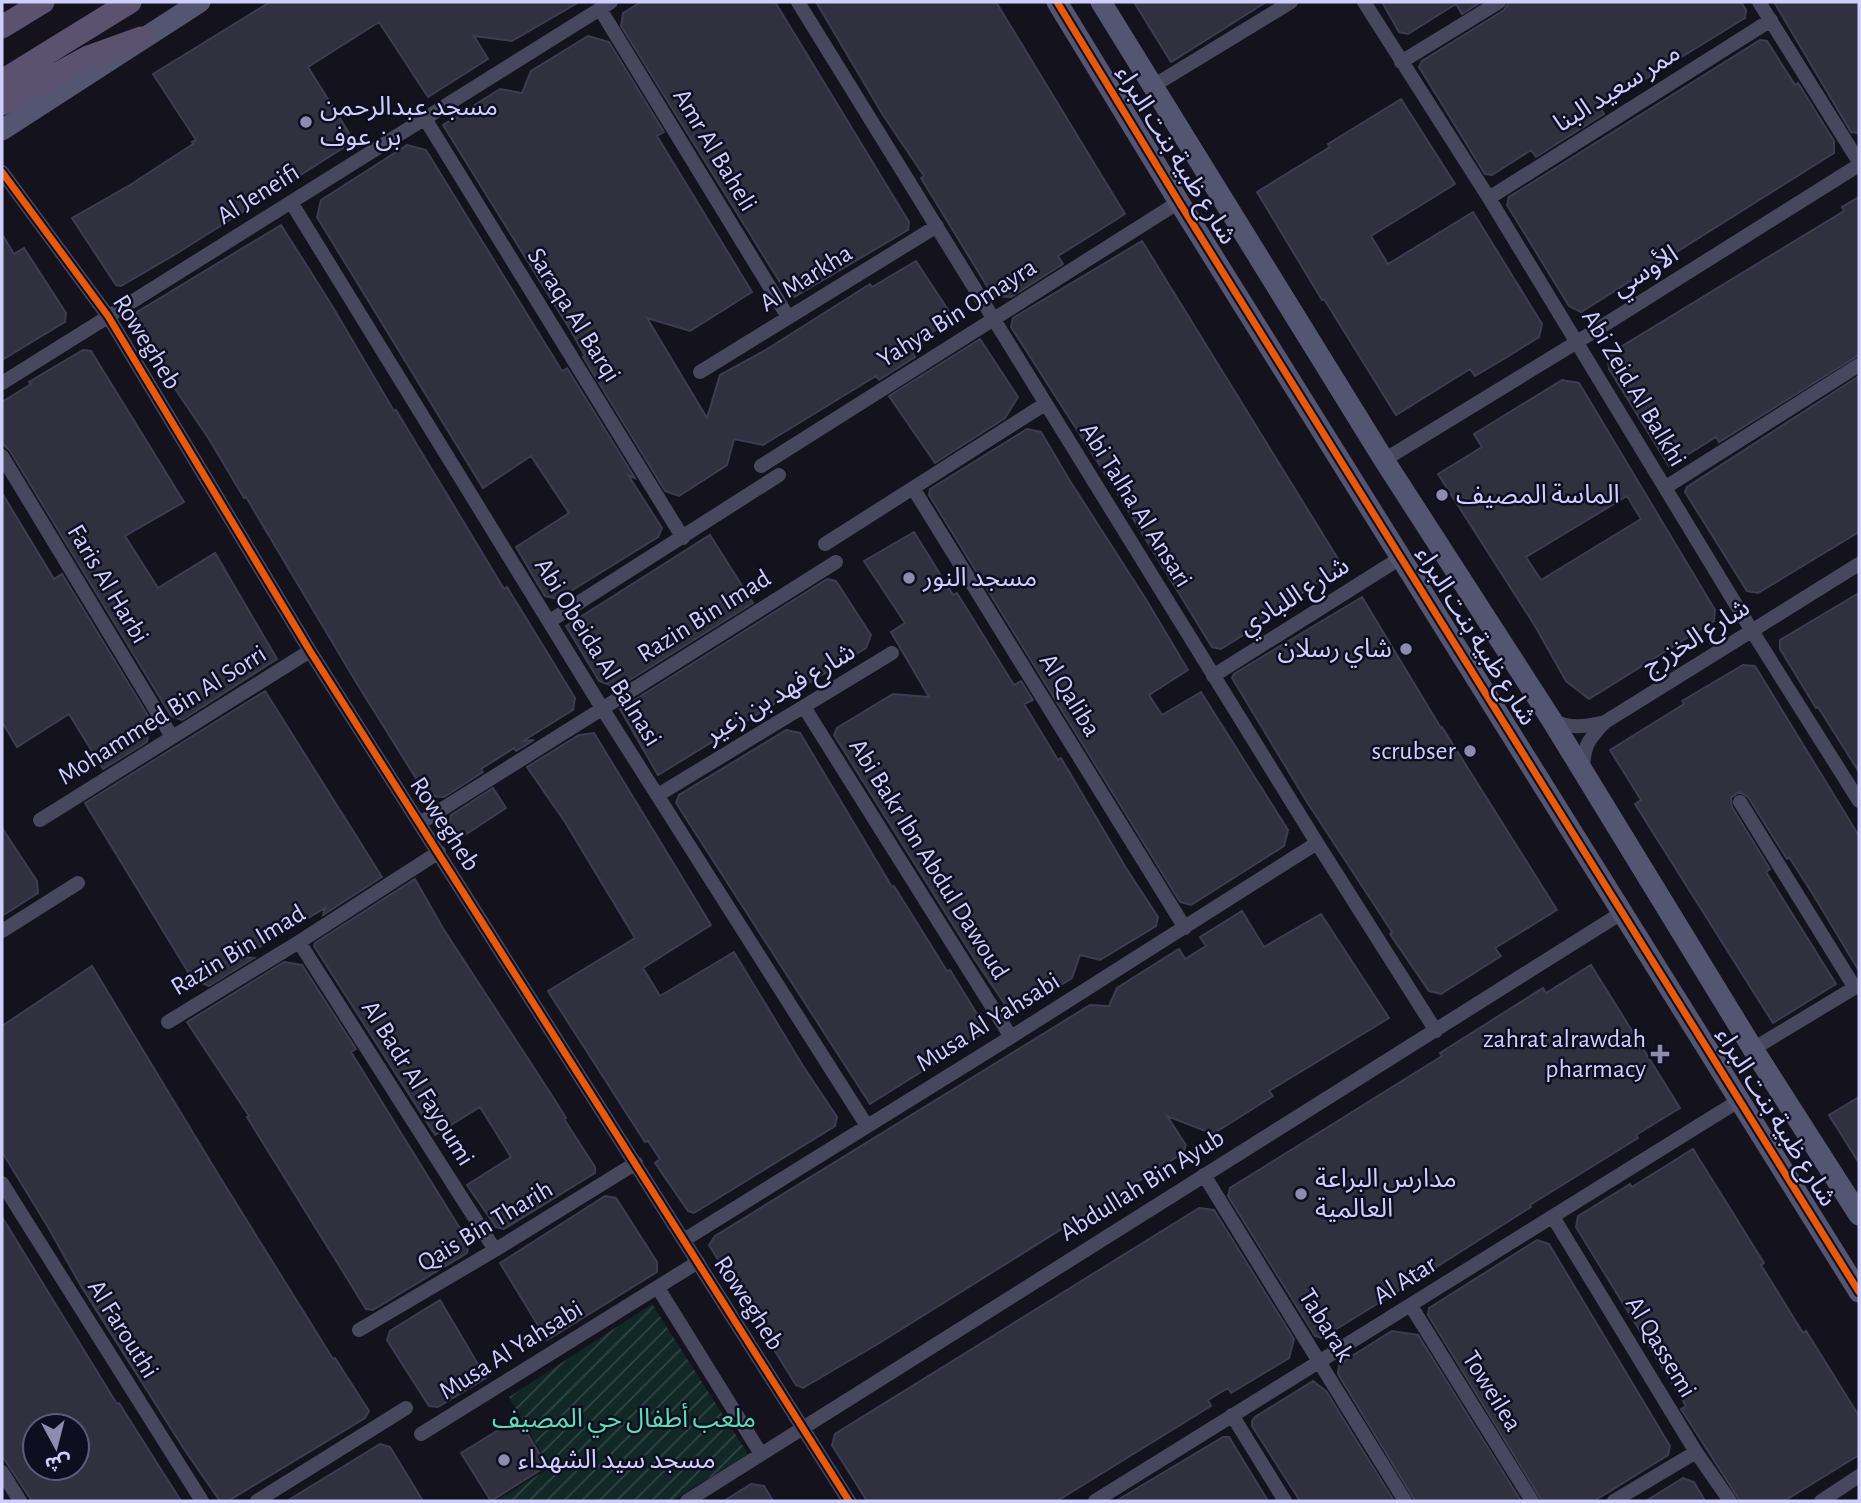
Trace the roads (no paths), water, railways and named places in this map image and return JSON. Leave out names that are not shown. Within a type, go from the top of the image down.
[{"type":"main road","points":[[2,27],[43,2]]},
{"type":"main road","points":[[2,80],[130,2]]},
{"type":"main road","points":[[2,104],[88,57],[141,38]]},
{"type":"street","points":[[2,130],[200,2]]},
{"type":"street","name":"Abi Talha Al Ansari","points":[[798,2],[1213,676],[1436,1031]]},
{"type":"street","name":"شارع ظبية بنت البراء","points":[[1058,2],[1179,202],[1859,1292]]},
{"type":"street","name":"شارع ظبية بنت البراء","points":[[1101,2],[1384,460],[1583,769],[1859,1215]]},
{"type":"street","points":[[1153,86],[1291,2]]},
{"type":"street","name":"Abi Zeid Al Balkhi","points":[[1364,2],[1489,198],[1752,631],[1859,801]]},
{"type":"street","points":[[1401,62],[1499,2]]},
{"type":"street","points":[[1759,2],[1859,164]]},
{"type":"street","name":"Al Jeneifi","points":[[2,383],[606,5]]},
{"type":"street","name":"Amr Al Baheli","points":[[606,5],[788,317]]},
{"type":"street","name":"ممر سعيد البنا","points":[[1489,198],[1771,20]]},
{"type":"street","name":"Saraqa Al Barqi","points":[[424,117],[683,538]]},
{"type":"street","name":"الأوسي","points":[[1384,460],[1859,164]]},
{"type":"street","name":"Rowegheb","points":[[2,172],[108,316],[310,651],[849,1501]]},
{"type":"street","name":"Abi Obeida Al Balnasi","points":[[291,202],[602,708],[867,1126]]},
{"type":"street","name":"Yahya Bin Omayra","points":[[761,466],[1179,202]]},
{"type":"street","name":"Al Markha","points":[[700,372],[937,226]]},
{"type":"street","points":[[1666,487],[1859,365]]},
{"type":"street","points":[[825,544],[1045,404]]},
{"type":"street","name":"Faris Al Harbi","points":[[2,456],[172,737]]},
{"type":"street","points":[[550,621],[779,475]]},
{"type":"street","name":"Al Qaliba","points":[[913,488],[1185,928]]},
{"type":"street","name":"شارع اللبادي","points":[[1213,676],[1402,557]]},
{"type":"street","name":"Razin Bin Imad","points":[[419,823],[836,562]]},
{"type":"street","name":"شارع الخزرج","points":[[1583,769],[1584,749],[1589,739],[1605,722],[1859,564]]},
{"type":"street","name":"Mohammed Bin Al Sorri","points":[[40,820],[310,651]]},
{"type":"street","name":"شارع فهد بن زعير","points":[[658,795],[892,653]]},
{"type":"street","name":"Abi Bakr Ibn Abdul Dawoud","points":[[804,707],[1011,1037]]},
{"type":"street","points":[[1551,719],[1581,728],[1605,722]]},
{"type":"street","points":[[1741,802],[1857,987],[1754,1049]]},
{"type":"street","name":"Musa Al Yahsabi","points":[[684,1240],[1317,843]]},
{"type":"street","name":"Razin Bin Imad","points":[[168,1022],[439,852]]},
{"type":"street","points":[[2,931],[78,883]]},
{"type":"street","name":"Abdullah Bin Ayub","points":[[687,1501],[1623,912]]},
{"type":"street","name":"Al Badr Al Fayoumi","points":[[299,942],[495,1250]]},
{"type":"street","name":"Al Atar","points":[[1095,1501],[1741,1100]]},
{"type":"street","name":"Qais Bin Tharih","points":[[359,1330],[636,1163]]},
{"type":"street","name":"Tabarak","points":[[1204,1175],[1405,1501]]},
{"type":"street","name":"Al Farouthi","points":[[2,1183],[202,1501]]},
{"type":"street","name":"Al Qassemi","points":[[1553,1217],[1696,1452],[1730,1501]]},
{"type":"street","name":"Musa Al Yahsabi","points":[[421,1434],[698,1262]]},
{"type":"street","points":[[658,1288],[761,1454]]},
{"type":"street","name":"Toweilea","points":[[1411,1306],[1532,1501]]},
{"type":"street","name":"Musa Al Yahsabi","points":[[257,1501],[407,1408]]},
{"type":"street","points":[[1233,1415],[1285,1501]]},
{"type":"street","points":[[1614,1501],[1696,1452]]},
{"type":"street","points":[[2,1472],[20,1501]]},
{"type":"street","points":[[1821,1501],[1859,1476]]},
{"type":"place","name":"مسجد عبدالرحمن بن عوف","points":[[306,122]]},
{"type":"place","name":"الماسة المصيف","points":[[1442,495]]},
{"type":"place","name":"مسجد النور","points":[[909,578]]},
{"type":"place","name":"شاي رسلان","points":[[1406,649]]},
{"type":"place","name":"scrubser","points":[[1470,751]]},
{"type":"place","name":"zahrat alrawdah pharmacy","points":[[1660,1054]]},
{"type":"place","name":"مدارس البراعة العالمية","points":[[1301,1194]]},
{"type":"place","name":"مسجد سيد الشهداء","points":[[504,1460]]},
{"type":"park label","name":"ملعب أطفال حي المصيف","points":[[624,1419]]}]
